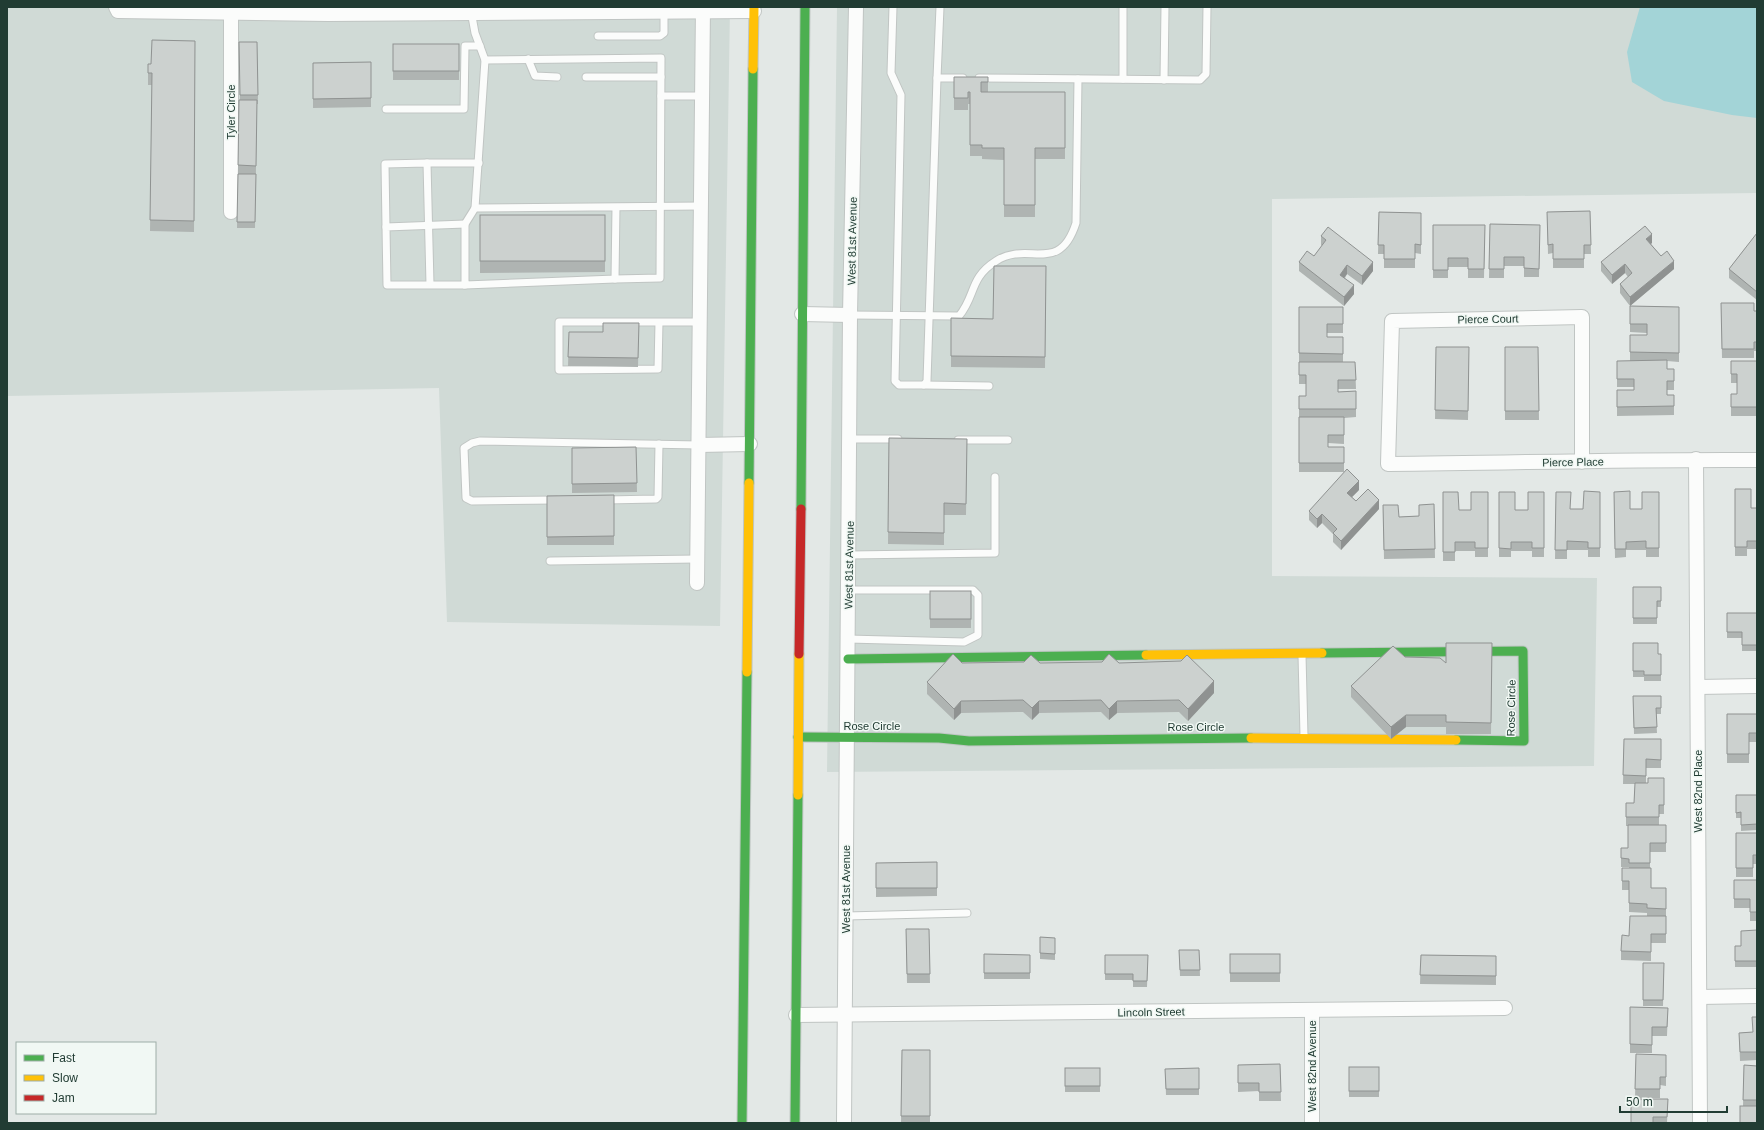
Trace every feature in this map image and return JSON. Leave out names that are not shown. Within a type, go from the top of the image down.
[{"type":"main road","points":[[795,1123],[804,7]]},
{"type":"main road","points":[[742,1123],[754,9]]},
{"type":"main road","name":"Rose Circle","points":[[798,738],[939,738],[969,741],[1304,738],[1524,741],[1523,651],[848,659]]},
{"type":"street","points":[[116,7],[118,11],[609,9],[664,12],[702,9],[754,9]]},
{"type":"street","name":"West 81st Avenue","points":[[844,1123],[850,315],[856,7]]},
{"type":"street","points":[[696,583],[699,445],[702,9]]},
{"type":"street","name":"Tyler Circle","points":[[231,11],[231,212]]},
{"type":"street","points":[[802,314],[850,315]]},
{"type":"street","name":"Pierce Court","points":[[1388,464],[1392,321],[1582,317],[1582,462]]},
{"type":"street","points":[[699,445],[750,444]]},
{"type":"street","name":"West 82nd Place","points":[[1696,460],[1700,1123]]},
{"type":"street","name":"Pierce Place","points":[[1388,464],[1757,460]]},
{"type":"street","points":[[1698,687],[1757,686]]},
{"type":"street","points":[[1700,997],[1757,996]]},
{"type":"street","name":"Lincoln Street","points":[[796,1015],[1506,1008]]},
{"type":"street","name":"West 82nd Avenue","points":[[1312,1010],[1312,1123]]},
{"type":"lane","points":[[893,7],[892,74],[901,95],[895,315],[895,381],[899,385],[989,386]]},
{"type":"lane","points":[[924,385],[927,381],[928,315],[940,7]]},
{"type":"lane","points":[[1123,7],[1123,79]]},
{"type":"lane","points":[[1164,80],[1165,7]]},
{"type":"lane","points":[[937,78],[1200,80],[1206,74],[1208,7]]},
{"type":"lane","points":[[466,285],[465,224],[475,208],[485,60],[471,10]]},
{"type":"lane","points":[[598,36],[660,36],[664,32],[664,12]]},
{"type":"lane","points":[[386,109],[464,109],[465,46],[480,46]]},
{"type":"lane","points":[[479,163],[385,164],[387,285],[466,285],[660,278],[661,58],[485,60]]},
{"type":"lane","points":[[528,59],[535,76],[557,77]]},
{"type":"lane","points":[[586,76],[661,77]]},
{"type":"lane","points":[[850,315],[959,316],[966,307],[975,281],[985,269],[996,260],[1008,254],[1052,254],[1063,248],[1072,236],[1076,223],[1078,79]]},
{"type":"lane","points":[[661,96],[702,96]]},
{"type":"lane","points":[[428,163],[430,284]]},
{"type":"lane","points":[[475,208],[701,206]]},
{"type":"lane","points":[[615,279],[616,207]]},
{"type":"lane","points":[[386,226],[465,224]]},
{"type":"lane","points":[[659,322],[658,369],[559,370],[559,322],[659,322],[700,322]]},
{"type":"lane","points":[[850,439],[906,439]]},
{"type":"lane","points":[[953,440],[1008,440]]},
{"type":"lane","points":[[564,500],[472,501],[466,498],[464,448],[472,443],[480,441],[699,445]]},
{"type":"lane","points":[[595,500],[656,499],[658,497],[659,444]]},
{"type":"lane","points":[[849,555],[995,553],[995,477]]},
{"type":"lane","points":[[550,561],[697,559]]},
{"type":"lane","points":[[848,639],[964,642],[978,635],[978,595],[973,590],[849,590]]},
{"type":"lane","points":[[1302,654],[1304,738]]},
{"type":"lane","points":[[846,916],[967,913]]},
{"type":"shaded area","points":[[7,7],[730,7],[720,626],[447,622],[439,388],[7,396]]},
{"type":"shaded area","points":[[837,7],[1757,7],[1757,193],[1272,199],[1272,576],[1597,578],[1594,766],[827,772]]},
{"type":"water","points":[[1640,7],[1757,7],[1757,118],[1732,115],[1664,101],[1632,82],[1627,52]]},
{"type":"building","points":[[152,40],[195,41],[194,221],[150,220],[152,73],[148,73],[148,64],[151,64]]},
{"type":"building","points":[[239,42],[257,42],[258,95],[240,95]]},
{"type":"building","points":[[393,44],[459,44],[459,71],[393,71]]},
{"type":"building","points":[[371,62],[371,98],[313,99],[313,63]]},
{"type":"building","points":[[954,77],[988,77],[988,82],[981,82],[981,92],[1065,92],[1065,148],[1035,148],[1035,205],[1004,205],[1004,148],[982,148],[982,145],[970,145],[970,92],[968,92],[968,98],[954,98]]},
{"type":"building","points":[[239,100],[257,100],[256,166],[238,165]]},
{"type":"building","points":[[238,174],[256,174],[255,222],[237,222]]},
{"type":"building","points":[[1590,211],[1591,245],[1584,245],[1584,259],[1553,259],[1553,244],[1548,245],[1547,212]]},
{"type":"building","points":[[1379,212],[1421,213],[1421,245],[1415,244],[1415,259],[1384,259],[1384,245],[1378,245]]},
{"type":"building","points":[[480,215],[605,215],[605,261],[480,261]]},
{"type":"building","points":[[1490,224],[1540,225],[1539,269],[1524,268],[1524,257],[1504,257],[1504,269],[1489,269]]},
{"type":"building","points":[[1433,225],[1485,225],[1484,269],[1468,269],[1468,258],[1448,258],[1448,270],[1433,270]]},
{"type":"building","points":[[1645,226],[1652,234],[1646,239],[1661,256],[1667,251],[1674,261],[1630,297],[1620,284],[1632,273],[1625,264],[1612,275],[1601,262]]},
{"type":"building","points":[[1328,227],[1373,262],[1362,276],[1347,265],[1340,275],[1354,285],[1344,297],[1299,262],[1307,251],[1314,256],[1326,240],[1321,236]]},
{"type":"building","points":[[1757,233],[1757,292],[1729,269]]},
{"type":"building","points":[[994,266],[1046,266],[1045,357],[951,356],[951,318],[993,319]]},
{"type":"building","points":[[1721,303],[1754,303],[1754,311],[1757,311],[1757,342],[1754,342],[1754,349],[1722,349]]},
{"type":"building","points":[[1630,306],[1679,307],[1679,353],[1630,352],[1630,335],[1647,335],[1647,324],[1630,324]]},
{"type":"building","points":[[1299,307],[1343,307],[1343,324],[1327,324],[1327,337],[1343,337],[1343,354],[1299,353]]},
{"type":"building","points":[[603,323],[639,323],[638,358],[568,357],[569,332],[603,332]]},
{"type":"building","points":[[1436,347],[1469,347],[1468,411],[1435,410]]},
{"type":"building","points":[[1505,347],[1538,347],[1539,411],[1505,411]]},
{"type":"building","points":[[1667,360],[1667,369],[1674,369],[1674,381],[1667,381],[1667,395],[1674,395],[1674,406],[1617,407],[1617,390],[1634,390],[1634,379],[1617,379],[1617,361]]},
{"type":"building","points":[[1731,361],[1757,361],[1757,407],[1731,407],[1731,394],[1737,394],[1737,374],[1731,374]]},
{"type":"building","points":[[1299,362],[1355,362],[1356,380],[1338,380],[1338,392],[1356,391],[1356,409],[1299,409],[1299,396],[1306,396],[1306,375],[1299,375]]},
{"type":"building","points":[[1299,417],[1344,417],[1344,435],[1328,435],[1328,447],[1344,447],[1344,463],[1299,463]]},
{"type":"building","points":[[889,438],[967,439],[966,504],[944,503],[944,533],[888,532]]},
{"type":"building","points":[[636,447],[637,483],[572,484],[572,448]]},
{"type":"building","points":[[1347,469],[1359,481],[1347,493],[1356,501],[1368,489],[1379,500],[1341,541],[1333,533],[1337,529],[1322,514],[1317,519],[1309,511]]},
{"type":"building","points":[[1735,489],[1751,489],[1751,508],[1757,508],[1757,541],[1747,541],[1747,547],[1735,547]]},
{"type":"building","points":[[1584,491],[1600,492],[1600,548],[1588,548],[1588,542],[1567,541],[1567,550],[1555,550],[1556,492],[1571,492],[1570,509],[1583,509]]},
{"type":"building","points":[[1630,491],[1630,509],[1642,509],[1642,492],[1659,492],[1659,548],[1646,548],[1646,541],[1626,542],[1626,549],[1615,549],[1614,492]]},
{"type":"building","points":[[1443,492],[1458,492],[1459,510],[1471,510],[1471,492],[1488,492],[1488,548],[1475,548],[1475,542],[1455,542],[1455,552],[1443,552]]},
{"type":"building","points":[[1499,492],[1515,492],[1515,510],[1528,510],[1528,492],[1544,492],[1544,548],[1532,548],[1532,542],[1511,542],[1511,549],[1499,548]]},
{"type":"building","points":[[614,495],[614,536],[547,537],[547,496]]},
{"type":"building","points":[[1434,504],[1435,549],[1384,550],[1383,505],[1398,505],[1399,517],[1419,516],[1419,505]]},
{"type":"building","points":[[1633,587],[1661,587],[1661,601],[1657,601],[1657,618],[1633,618]]},
{"type":"building","points":[[930,591],[971,591],[971,619],[930,619]]},
{"type":"building","points":[[1727,613],[1757,613],[1757,645],[1742,645],[1742,632],[1727,632]]},
{"type":"building","points":[[1446,643],[1492,643],[1491,723],[1446,722],[1446,715],[1406,715],[1391,727],[1351,686],[1393,646],[1405,657],[1440,658],[1446,663]]},
{"type":"building","points":[[1633,643],[1658,643],[1658,654],[1661,654],[1661,675],[1644,675],[1644,671],[1633,671]]},
{"type":"building","points":[[953,654],[962,663],[1024,662],[1031,655],[1040,663],[1102,662],[1109,654],[1119,663],[1181,661],[1187,655],[1214,681],[1188,709],[1179,700],[1117,701],[1109,709],[1101,700],[1039,701],[1032,708],[1023,700],[961,701],[954,709],[927,682]]},
{"type":"building","points":[[1633,696],[1661,696],[1661,708],[1656,708],[1657,727],[1634,728]]},
{"type":"building","points":[[1727,714],[1757,714],[1757,733],[1749,733],[1749,754],[1727,754]]},
{"type":"building","points":[[1624,739],[1661,739],[1661,760],[1646,759],[1646,776],[1623,775]]},
{"type":"building","points":[[1648,778],[1664,778],[1664,805],[1659,805],[1659,817],[1626,817],[1626,803],[1634,803],[1635,783],[1648,783]]},
{"type":"building","points":[[1736,795],[1757,795],[1757,824],[1741,825],[1741,812],[1736,813]]},
{"type":"building","points":[[1628,825],[1666,825],[1666,843],[1650,843],[1650,863],[1629,863],[1629,859],[1621,858],[1621,848],[1628,848]]},
{"type":"building","points":[[1736,833],[1757,833],[1757,855],[1753,855],[1753,868],[1736,868]]},
{"type":"building","points":[[937,862],[937,888],[876,888],[876,863]]},
{"type":"building","points":[[1622,868],[1651,868],[1651,888],[1666,888],[1666,909],[1647,908],[1647,904],[1629,903],[1629,881],[1622,881]]},
{"type":"building","points":[[1734,880],[1757,880],[1757,912],[1750,912],[1750,899],[1734,899]]},
{"type":"building","points":[[1630,916],[1666,916],[1666,934],[1651,934],[1651,952],[1621,951],[1622,935],[1629,936]]},
{"type":"building","points":[[906,929],[929,929],[930,974],[907,974]]},
{"type":"building","points":[[1757,930],[1757,961],[1735,961],[1735,946],[1741,946],[1741,931]]},
{"type":"building","points":[[1040,937],[1055,938],[1055,954],[1040,953]]},
{"type":"building","points":[[1179,950],[1199,950],[1200,970],[1180,970]]},
{"type":"building","points":[[984,954],[1030,955],[1030,973],[984,973]]},
{"type":"building","points":[[1230,954],[1280,954],[1280,973],[1230,973]]},
{"type":"building","points":[[1105,955],[1148,955],[1147,981],[1133,981],[1133,974],[1105,974]]},
{"type":"building","points":[[1421,955],[1496,956],[1496,976],[1420,975]]},
{"type":"building","points":[[1643,963],[1664,963],[1663,1000],[1643,1000]]},
{"type":"building","points":[[1630,1007],[1668,1008],[1667,1027],[1652,1027],[1652,1045],[1630,1044]]},
{"type":"building","points":[[1752,1017],[1757,1017],[1757,1052],[1740,1052],[1739,1033],[1753,1032]]},
{"type":"building","points":[[902,1050],[930,1050],[930,1116],[901,1116]]},
{"type":"building","points":[[1636,1054],[1666,1055],[1666,1077],[1660,1077],[1660,1089],[1635,1089]]},
{"type":"building","points":[[1280,1064],[1281,1092],[1259,1092],[1259,1083],[1238,1083],[1238,1065]]},
{"type":"building","points":[[1744,1065],[1757,1066],[1757,1100],[1743,1100]]},
{"type":"building","points":[[1349,1067],[1379,1067],[1379,1091],[1349,1091]]},
{"type":"building","points":[[1065,1068],[1100,1068],[1100,1086],[1065,1086]]},
{"type":"building","points":[[1199,1068],[1199,1089],[1166,1089],[1165,1069]]},
{"type":"building","points":[[1631,1099],[1668,1099],[1667,1117],[1653,1117],[1653,1123],[1631,1123]]},
{"type":"building","points":[[1740,1106],[1757,1106],[1757,1123],[1740,1123]]},
{"type":"traffic: fast","points":[[801,509],[805,7]]},
{"type":"traffic: fast","points":[[749,483],[753,69]]},
{"type":"traffic: fast","points":[[1322,653],[1523,651],[1524,741],[1456,740]]},
{"type":"traffic: fast","points":[[848,659],[1146,655]]},
{"type":"traffic: fast","points":[[742,1123],[747,672]]},
{"type":"traffic: fast","points":[[798,737],[939,738],[969,741],[1251,738]]},
{"type":"traffic: fast","points":[[795,1123],[798,795]]},
{"type":"traffic: slow","points":[[753,69],[754,7]]},
{"type":"traffic: slow","points":[[747,672],[749,483]]},
{"type":"traffic: slow","points":[[1146,655],[1322,653]]},
{"type":"traffic: slow","points":[[798,795],[799,654]]},
{"type":"traffic: slow","points":[[1251,738],[1456,740]]},
{"type":"traffic: jam","points":[[799,654],[801,509]]}]
